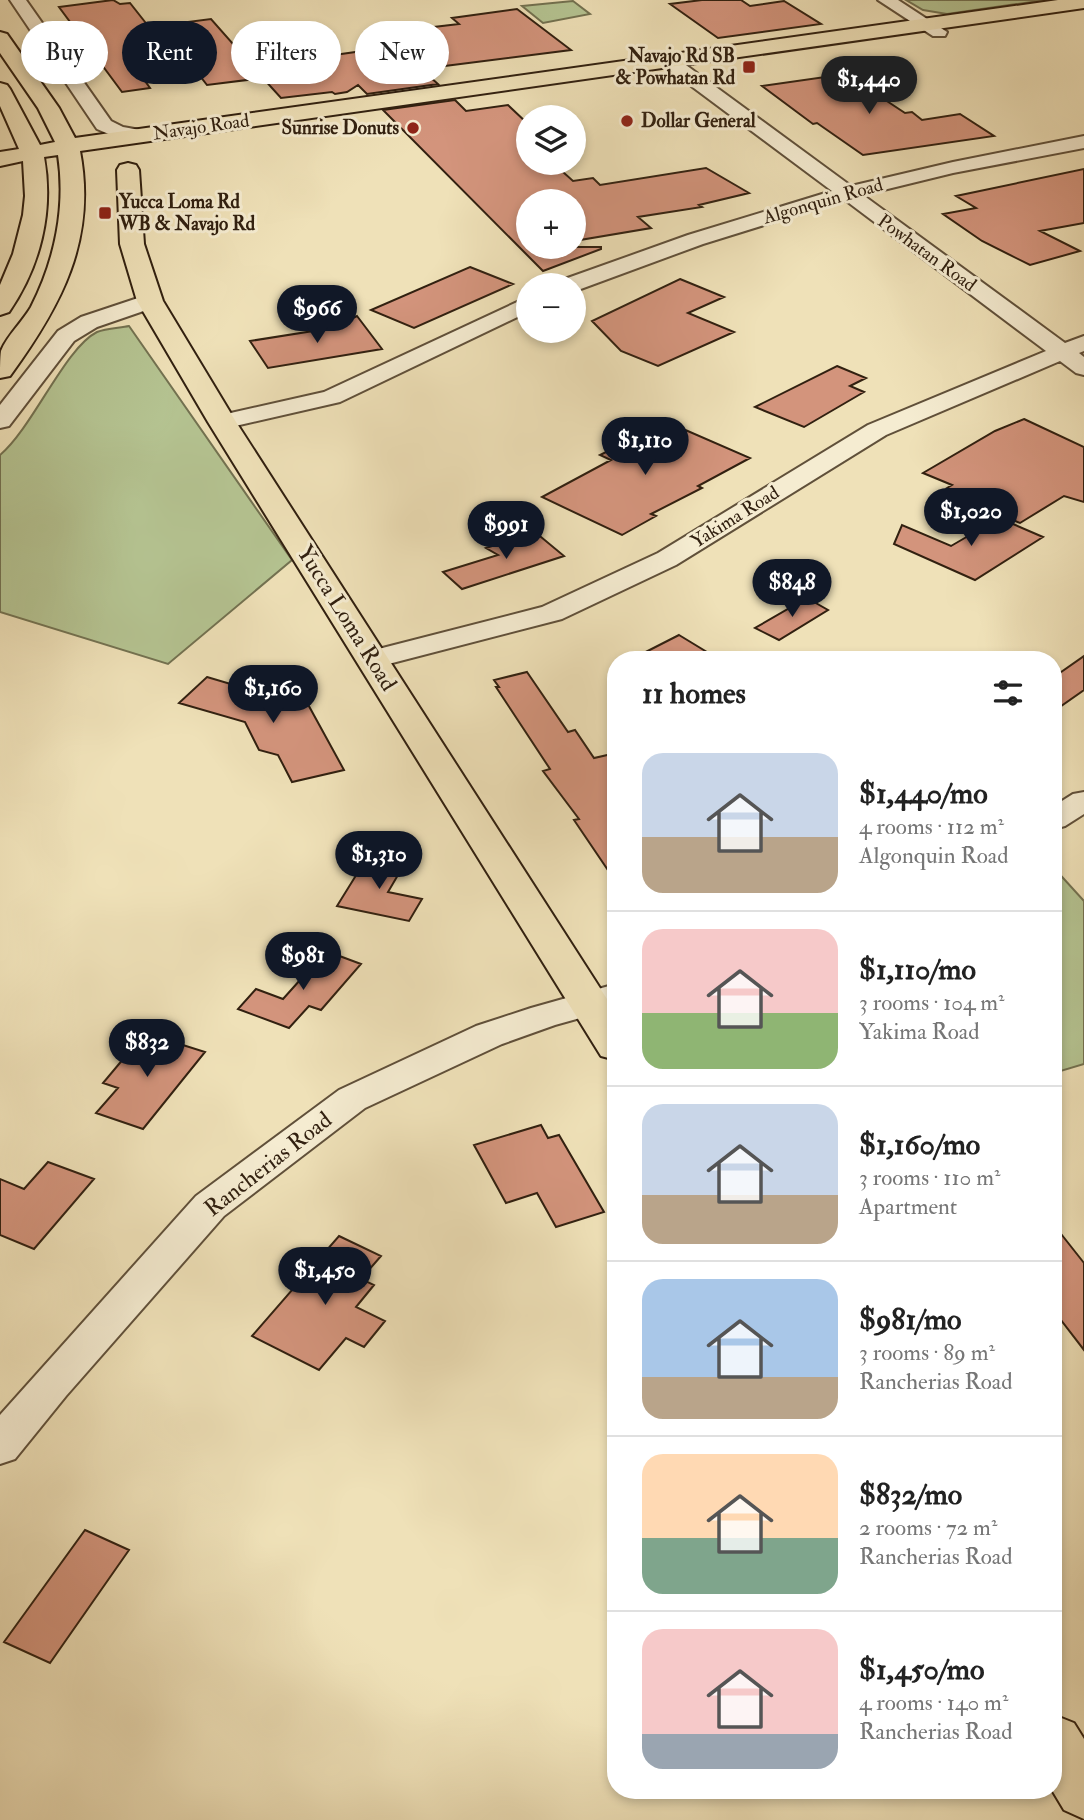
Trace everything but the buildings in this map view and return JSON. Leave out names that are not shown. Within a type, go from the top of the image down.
[{"type":"main road","name":"Navajo Road","points":[[0,159],[68,148],[101,139],[145,140],[932,28],[1084,2]]},
{"type":"main road","name":"Navajo Road","points":[[932,28],[1084,12]]},
{"type":"main road","points":[[0,38],[62,132],[73,175],[73,208],[57,277],[44,307],[0,370]]},
{"type":"main road","points":[[0,89],[11,106],[32,154],[36,202],[31,237],[21,265],[0,307]]},
{"type":"main road","points":[[101,139],[128,170],[145,140]]},
{"type":"main road","name":"Yucca Loma Road","points":[[128,170],[132,244],[150,301],[222,422],[373,659],[602,999],[607,1016]]},
{"type":"main road","points":[[1062,1755],[1084,1791]]},
{"type":"street","points":[[18,0],[101,139]]},
{"type":"street","points":[[886,0],[932,28]]},
{"type":"street","name":"Powhatan Road","points":[[674,65],[846,193],[1072,347],[1084,368]]},
{"type":"street","name":"Algonquin Road","points":[[586,279],[697,239],[846,193],[938,170],[1084,142]]},
{"type":"street","points":[[0,421],[66,336],[89,321],[150,301]]},
{"type":"street","points":[[222,422],[332,397],[516,310]]},
{"type":"street","name":"Yakima Road","points":[[373,659],[552,613],[667,559],[877,430],[1072,347]]},
{"type":"street","points":[[1062,814],[1084,801]]},
{"type":"street","name":"Rancherias Road","points":[[0,1447],[51,1384],[210,1206],[352,1099],[489,1035],[602,999]]},
{"type":"green space","points":[[906,0],[1045,0],[947,14],[923,10]]},
{"type":"green space","points":[[573,1],[590,14],[543,23],[522,6]]},
{"type":"green space","points":[[129,326],[292,560],[168,664],[0,612],[0,455],[25,426],[73,354],[85,341],[97,332]]},
{"type":"green space","points":[[1062,877],[1084,901],[1084,1064],[1062,1071]]},
{"type":"place","name":"Navajo Rd SB & Powhatan Rd","points":[[749,67]]},
{"type":"place","name":"Dollar General","points":[[627,121]]},
{"type":"place","name":"Sunrise Donuts","points":[[413,128]]},
{"type":"place","name":"Yucca Loma Rd WB & Navajo Rd","points":[[105,213]]}]
